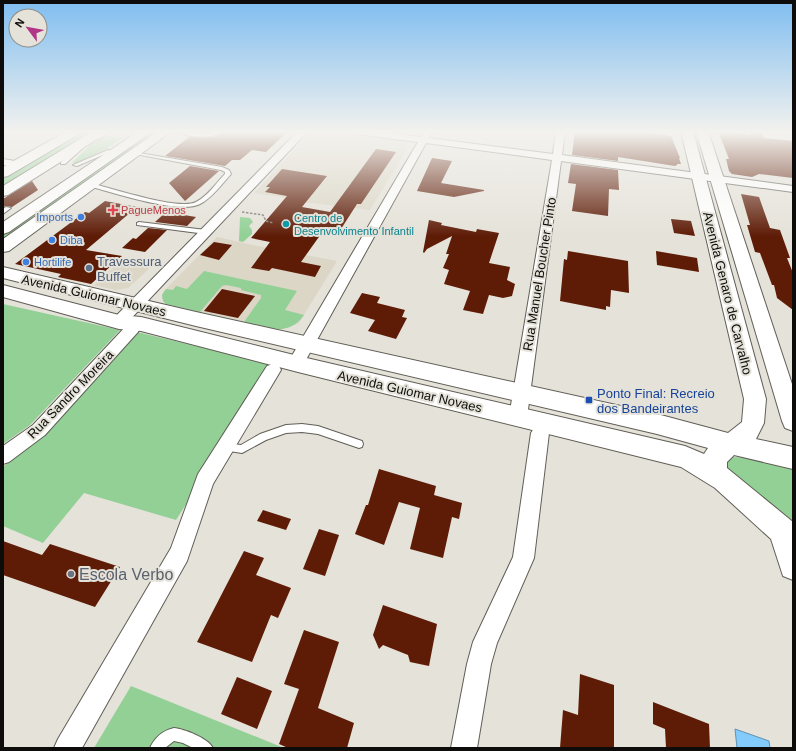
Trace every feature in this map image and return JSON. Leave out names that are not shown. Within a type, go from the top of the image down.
[{"type":"main road","points":[[3,173],[14,166]]},
{"type":"main road","points":[[3,192],[46,166]]},
{"type":"main road","points":[[5,242],[101,166]]},
{"type":"main road","points":[[5,242],[117,166]]},
{"type":"street","name":"Rua Sandro Moreira","points":[[3,456],[39,430],[126,325],[136,305],[269,166]]},
{"type":"street","points":[[296,363],[408,166]]},
{"type":"street","name":"Rua Manuel Boucher Pinto","points":[[518,417],[556,166]]},
{"type":"street","points":[[625,166],[793,189]]},
{"type":"street","name":"Avenida Genaro de Carvalho","points":[[696,166],[755,399],[756,412],[753,423],[746,435],[729,444],[715,457],[714,466],[718,476]]},
{"type":"street","name":"Avenida Genaro de Carvalho","points":[[713,166],[793,421]]},
{"type":"street","name":"Avenida Guiomar Novaes","points":[[3,272],[136,305],[522,392],[657,424],[729,444],[793,458]]},
{"type":"street","points":[[724,280],[749,284]]},
{"type":"street","name":"Avenida Guiomar Novaes","points":[[3,291],[126,325],[141,324],[685,457],[698,462],[718,476],[788,534]]},
{"type":"street","points":[[67,748],[180,554],[201,490],[273,370]]},
{"type":"street","points":[[464,748],[479,664],[485,642],[523,558],[540,433]]},
{"type":"street","points":[[788,534],[793,566]]},
{"type":"lane","points":[[3,197],[52,166]]},
{"type":"lane","points":[[3,223],[88,166]]},
{"type":"lane","points":[[90,185],[152,200],[186,206],[202,200],[228,174],[227,171],[222,169],[206,166]]},
{"type":"lane","points":[[139,224],[206,232]]},
{"type":"lane","points":[[226,447],[242,449],[263,437],[286,428],[318,430],[359,444]]},
{"type":"lane","points":[[157,748],[166,737],[172,734],[178,734],[206,748]]},
{"type":"path","points":[[225,212],[243,212],[263,215],[266,221],[273,223]]},
{"type":"shaded area","points":[[279,166],[397,166],[370,210],[295,201],[295,199],[254,193]]},
{"type":"shaded area","points":[[217,237],[337,261],[299,323],[281,330],[166,304],[162,298],[163,292]]},
{"type":"shaded area","points":[[123,259],[152,266],[128,288],[116,290],[94,285]]},
{"type":"green space","points":[[23,166],[37,166],[3,187],[3,178]]},
{"type":"green space","points":[[99,166],[108,166],[3,242],[3,233]]},
{"type":"green space","points":[[240,217],[250,218],[253,222],[249,226],[252,230],[252,234],[243,242],[239,241]]},
{"type":"green space","points":[[204,271],[297,291],[285,310],[304,315],[298,322],[284,329],[268,328],[244,322],[261,298],[261,295],[241,290],[241,288],[226,285],[222,286],[200,312],[166,304],[163,301],[162,295],[166,289],[173,290],[176,286],[187,289]]},
{"type":"green space","points":[[3,304],[120,330],[30,425],[3,444]]},
{"type":"green space","points":[[137,332],[275,365],[176,520],[84,493],[43,543],[3,526],[3,467],[45,433]]},
{"type":"green space","points":[[733,457],[748,458],[793,467],[793,529],[719,464]]},
{"type":"green space","points":[[131,686],[284,748],[94,748]]},
{"type":"water","points":[[735,729],[769,741],[770,748],[737,748]]},
{"type":"building","points":[[190,166],[219,171],[185,201],[169,183]]},
{"type":"building","points":[[364,166],[387,166],[361,204],[357,204],[341,229],[326,227],[301,262],[321,266],[315,277],[272,268],[269,271],[251,268],[270,242],[251,238],[287,196],[265,192],[270,187],[266,187],[282,169],[327,176],[302,207],[330,212]]},
{"type":"building","points":[[428,166],[449,166],[441,183],[484,190],[454,197],[417,191]]},
{"type":"building","points":[[571,166],[587,166],[618,170],[619,190],[609,189],[608,216],[572,211],[576,184],[568,183]]},
{"type":"building","points":[[728,166],[793,166],[793,178],[759,174],[752,177],[732,174],[729,171]]},
{"type":"building","points":[[32,181],[38,190],[12,207],[3,207],[3,199]]},
{"type":"building","points":[[741,194],[759,197],[770,228],[780,230],[790,258],[787,258],[793,273],[793,310],[777,298],[774,285],[772,285],[760,253],[755,252],[747,225],[750,225]]},
{"type":"building","points":[[105,201],[137,207],[86,250],[122,256],[91,284],[58,277],[61,274],[15,264],[85,212],[89,213]]},
{"type":"building","points":[[166,212],[196,217],[187,226],[155,222]]},
{"type":"building","points":[[671,219],[691,221],[695,236],[674,233]]},
{"type":"building","points":[[429,220],[442,223],[441,225],[476,232],[477,229],[499,233],[489,263],[510,267],[507,280],[515,284],[512,296],[503,298],[489,295],[483,314],[463,310],[470,291],[444,284],[449,270],[443,268],[449,254],[446,254],[452,236],[427,249],[424,253],[423,252]]},
{"type":"building","points":[[148,228],[167,230],[145,252],[122,248],[133,238],[136,239]]},
{"type":"building","points":[[214,242],[232,245],[219,260],[200,255]]},
{"type":"building","points":[[568,251],[628,261],[629,293],[611,290],[610,307],[606,306],[606,310],[560,301],[564,259],[567,260]]},
{"type":"building","points":[[656,251],[697,258],[699,272],[657,265]]},
{"type":"building","points":[[222,289],[255,296],[238,318],[204,311]]},
{"type":"building","points":[[362,293],[380,297],[377,303],[405,310],[402,317],[407,318],[396,339],[368,331],[375,320],[350,313]]},
{"type":"building","points":[[379,469],[436,486],[434,495],[462,503],[459,519],[452,517],[443,558],[410,549],[420,508],[399,502],[384,545],[355,534],[366,505],[368,505]]},
{"type":"building","points":[[263,510],[291,519],[286,530],[257,521]]},
{"type":"building","points":[[319,529],[339,535],[325,576],[303,569]]},
{"type":"building","name":"Escola Verbo","points":[[3,541],[42,555],[50,544],[120,567],[95,607],[3,575]]},
{"type":"building","points":[[244,551],[264,558],[256,575],[291,588],[278,618],[271,615],[252,662],[197,642]]},
{"type":"building","points":[[383,605],[437,624],[429,666],[410,662],[408,655],[383,645],[379,649],[373,635]]},
{"type":"building","points":[[304,630],[339,642],[318,708],[354,723],[347,748],[288,748],[279,744],[299,689],[284,684]]},
{"type":"building","points":[[580,674],[614,685],[614,748],[560,748],[563,710],[578,715]]},
{"type":"building","points":[[237,677],[272,691],[257,729],[221,714]]},
{"type":"building","points":[[653,702],[709,724],[710,748],[666,748],[665,729],[653,724]]},
{"type":"place","name":"PagueMenos","points":[[113,210]]},
{"type":"place","name":"Imports","points":[[81,217]]},
{"type":"place","name":"Centro de Desenvolvimento Infantil","points":[[286,224]]},
{"type":"place","name":"Diba","points":[[52,240]]},
{"type":"place","name":"Hortilife","points":[[26,262]]},
{"type":"place","name":"Travessura Buffet","points":[[89,268]]},
{"type":"place","name":"Ponto Final: Recreio dos Bandeirantes","points":[[589,400]]},
{"type":"place","name":"Escola Verbo","points":[[71,574]]}]
